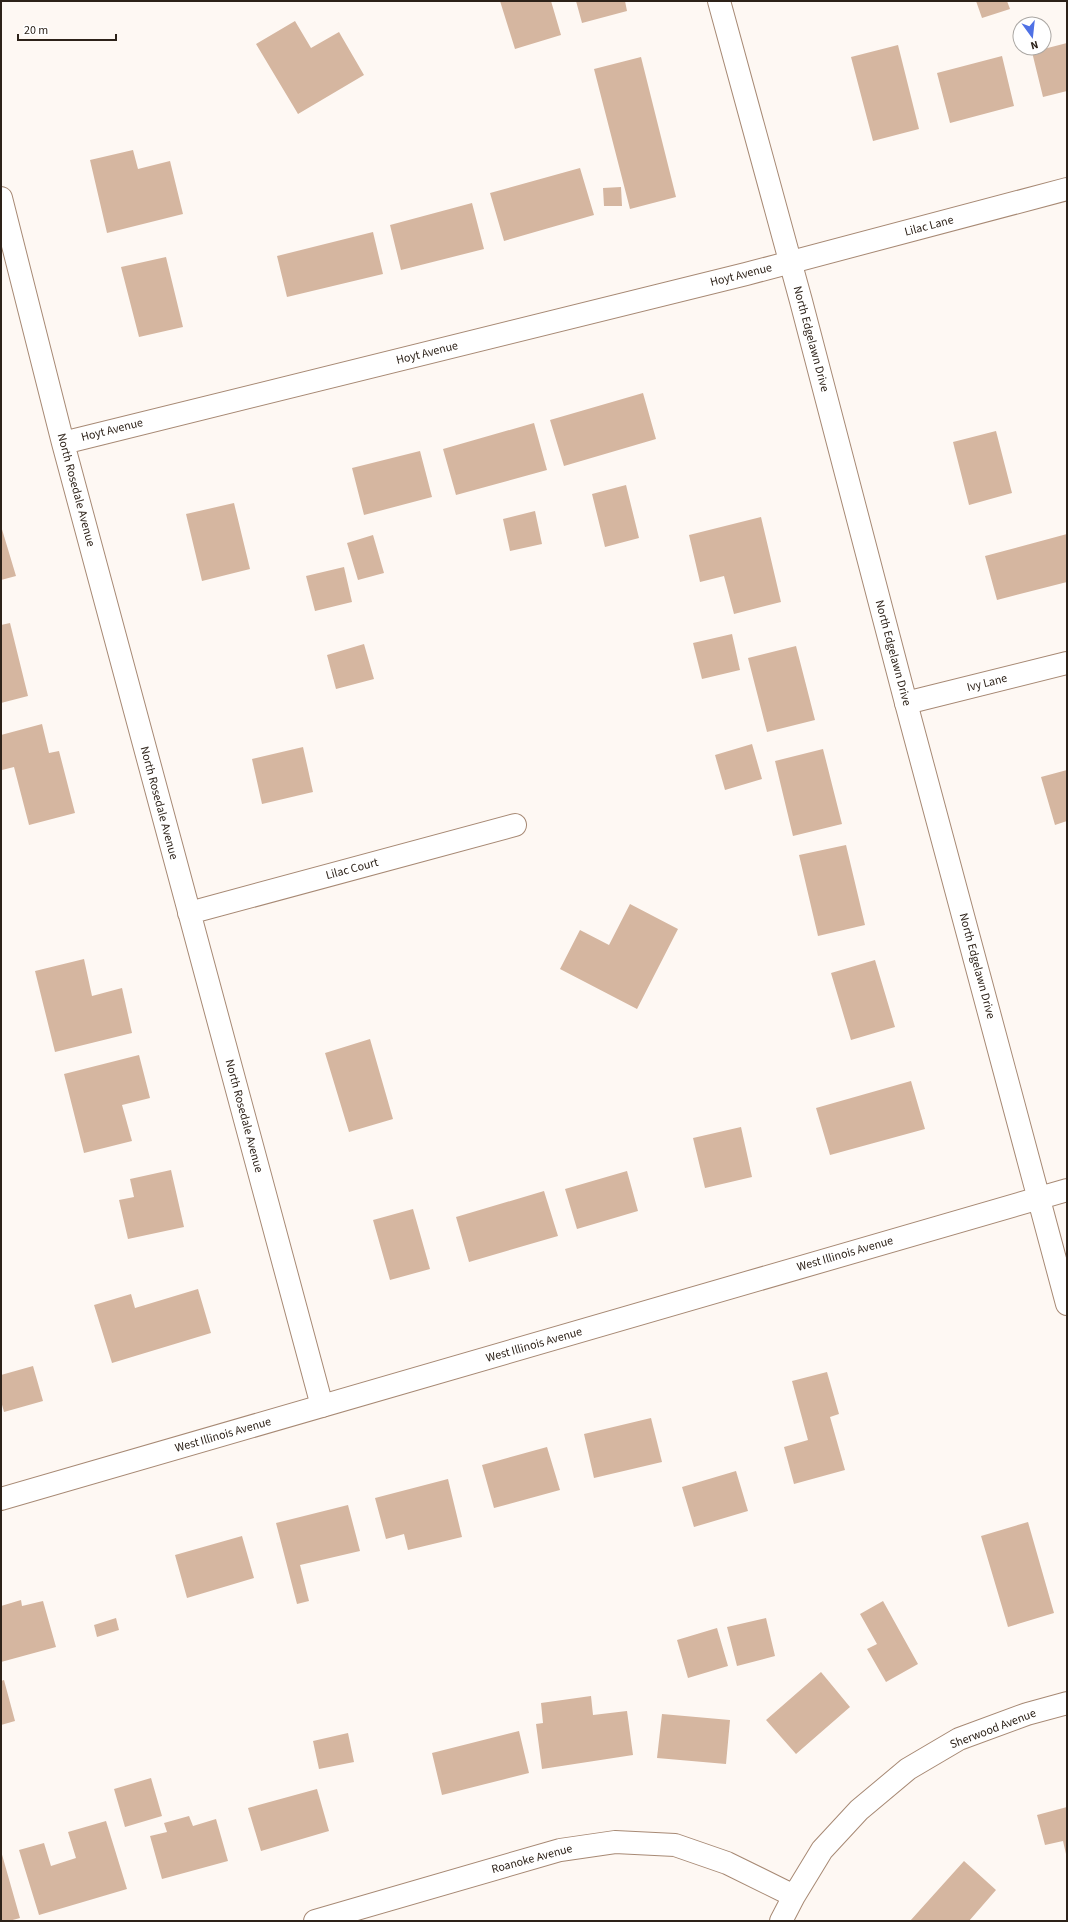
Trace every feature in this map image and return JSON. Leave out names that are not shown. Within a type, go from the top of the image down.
[{"type":"street","name":"North Edgelawn Drive","points":[[719,1],[790,262],[906,704],[1040,1198],[1067,1304]]},
{"type":"street","name":"Lilac Lane","points":[[790,262],[1067,189]]},
{"type":"street","name":"North Rosedale Avenue","points":[[1,198],[63,443],[322,1406]]},
{"type":"street","name":"Hoyt Avenue","points":[[63,443],[790,262]]},
{"type":"street","name":"Ivy Lane","points":[[906,704],[1067,664]]},
{"type":"street","name":"Lilac Court","points":[[189,913],[515,825]]},
{"type":"street","name":"West Illinois Avenue","points":[[1,1499],[1067,1190]]},
{"type":"street","name":"Sherwood Avenue","points":[[782,1921],[794,1896],[822,1850],[859,1810],[908,1769],[959,1739],[1027,1714],[1067,1702]]},
{"type":"street","name":"Roanoke Avenue","points":[[315,1921],[560,1850],[615,1842],[675,1845],[727,1863],[794,1896]]},
{"type":"building","points":[[500,1],[551,1],[561,35],[515,49]]},
{"type":"building","points":[[576,1],[625,1],[627,11],[582,23]]},
{"type":"building","points":[[976,1],[1007,1],[1010,9],[982,18]]},
{"type":"building","points":[[295,21],[311,48],[339,32],[364,75],[298,114],[256,44]]},
{"type":"building","points":[[1067,43],[1067,91],[1043,97],[1033,56],[1052,56],[1052,47]]},
{"type":"building","points":[[898,45],[919,129],[873,141],[851,57]]},
{"type":"building","points":[[1002,56],[1014,106],[950,123],[937,73]]},
{"type":"building","points":[[641,57],[676,197],[630,209],[594,69]]},
{"type":"building","points":[[133,150],[138,169],[170,161],[183,214],[107,233],[90,160]]},
{"type":"building","points":[[580,168],[594,215],[504,241],[490,193]]},
{"type":"building","points":[[621,187],[622,206],[604,206],[603,188]]},
{"type":"building","points":[[472,203],[484,249],[401,270],[390,225]]},
{"type":"building","points":[[373,232],[383,274],[287,297],[277,256]]},
{"type":"building","points":[[166,257],[183,327],[139,337],[121,267]]},
{"type":"building","points":[[643,393],[656,439],[564,466],[550,420]]},
{"type":"building","points":[[534,423],[547,470],[456,495],[443,449]]},
{"type":"building","points":[[996,431],[1012,493],[969,505],[953,442]]},
{"type":"building","points":[[420,451],[432,497],[364,515],[352,468]]},
{"type":"building","points":[[626,485],[639,538],[605,547],[592,494]]},
{"type":"building","points":[[234,503],[250,569],[202,581],[186,514]]},
{"type":"building","points":[[535,511],[542,544],[510,551],[503,519]]},
{"type":"building","points":[[761,517],[781,602],[734,614],[724,576],[700,582],[689,535]]},
{"type":"building","points":[[1,526],[16,576],[1,580]]},
{"type":"building","points":[[1067,534],[1067,582],[997,600],[985,556]]},
{"type":"building","points":[[373,535],[384,573],[358,580],[347,543]]},
{"type":"building","points":[[344,567],[352,602],[315,611],[306,576]]},
{"type":"building","points":[[10,623],[28,696],[1,703],[1,625]]},
{"type":"building","points":[[732,634],[740,670],[702,679],[693,643]]},
{"type":"building","points":[[364,644],[374,679],[336,689],[327,655]]},
{"type":"building","points":[[796,646],[815,720],[767,732],[748,658]]},
{"type":"building","points":[[42,724],[49,753],[59,751],[75,813],[29,825],[14,767],[2,770],[1,735]]},
{"type":"building","points":[[752,744],[762,779],[725,790],[715,755]]},
{"type":"building","points":[[303,747],[313,792],[262,804],[252,759]]},
{"type":"building","points":[[823,749],[842,824],[793,836],[775,761]]},
{"type":"building","points":[[1067,770],[1067,821],[1055,825],[1041,777]]},
{"type":"building","points":[[846,845],[865,925],[818,936],[799,855]]},
{"type":"building","points":[[630,904],[678,929],[637,1009],[560,969],[580,930],[609,945]]},
{"type":"building","points":[[84,959],[92,996],[122,988],[132,1033],[55,1052],[35,971]]},
{"type":"building","points":[[875,960],[895,1027],[851,1040],[831,973]]},
{"type":"building","points":[[370,1039],[393,1119],[349,1132],[325,1053]]},
{"type":"building","points":[[139,1055],[150,1098],[122,1105],[132,1141],[84,1153],[64,1074]]},
{"type":"building","points":[[911,1081],[925,1129],[830,1155],[816,1108]]},
{"type":"building","points":[[741,1127],[752,1177],[705,1188],[693,1138]]},
{"type":"building","points":[[171,1170],[184,1227],[128,1239],[119,1200],[134,1197],[130,1179]]},
{"type":"building","points":[[627,1171],[638,1211],[577,1229],[565,1189]]},
{"type":"building","points":[[544,1191],[558,1236],[469,1262],[456,1217]]},
{"type":"building","points":[[413,1209],[430,1269],[390,1280],[373,1220]]},
{"type":"building","points":[[198,1289],[211,1333],[112,1363],[94,1305],[131,1294],[135,1308]]},
{"type":"building","points":[[33,1366],[43,1401],[4,1412],[1,1401],[1,1375]]},
{"type":"building","points":[[827,1372],[839,1414],[830,1417],[845,1470],[794,1484],[784,1447],[808,1440],[792,1381]]},
{"type":"building","points":[[651,1418],[662,1462],[594,1478],[584,1434]]},
{"type":"building","points":[[547,1447],[560,1490],[494,1508],[482,1465]]},
{"type":"building","points":[[736,1471],[748,1511],[694,1527],[682,1487]]},
{"type":"building","points":[[448,1479],[462,1537],[408,1550],[404,1534],[386,1539],[375,1498]]},
{"type":"building","points":[[348,1505],[360,1551],[300,1565],[309,1601],[297,1604],[276,1523]]},
{"type":"building","points":[[1028,1522],[1054,1613],[1008,1627],[981,1536]]},
{"type":"building","points":[[242,1536],[254,1578],[187,1598],[175,1555]]},
{"type":"building","points":[[21,1600],[22,1606],[43,1601],[56,1647],[1,1662],[1,1606]]},
{"type":"building","points":[[883,1601],[918,1664],[886,1682],[867,1649],[877,1644],[860,1614]]},
{"type":"building","points":[[116,1618],[119,1630],[97,1637],[94,1625]]},
{"type":"building","points":[[766,1618],[775,1656],[737,1666],[727,1627]]},
{"type":"building","points":[[717,1628],[728,1666],[688,1678],[677,1640]]},
{"type":"building","points":[[821,1672],[850,1707],[796,1754],[766,1720]]},
{"type":"building","points":[[4,1680],[15,1721],[1,1725],[1,1681]]},
{"type":"building","points":[[591,1696],[593,1715],[627,1711],[633,1755],[542,1769],[536,1724],[543,1723],[541,1703]]},
{"type":"building","points":[[662,1714],[730,1720],[726,1764],[657,1758]]},
{"type":"building","points":[[519,1731],[529,1773],[442,1795],[432,1753]]},
{"type":"building","points":[[348,1733],[354,1762],[319,1769],[313,1741]]},
{"type":"building","points":[[151,1778],[162,1816],[125,1827],[114,1789]]},
{"type":"building","points":[[317,1789],[329,1831],[261,1851],[248,1808]]},
{"type":"building","points":[[1067,1807],[1066,1854],[1063,1841],[1045,1845],[1037,1815]]},
{"type":"building","points":[[189,1816],[193,1826],[216,1819],[228,1861],[162,1879],[150,1836],[167,1832],[164,1823]]},
{"type":"building","points":[[106,1821],[127,1889],[39,1915],[19,1850],[44,1843],[51,1866],[76,1858],[68,1832]]},
{"type":"building","points":[[1,1851],[20,1918],[9,1921],[1,1921]]},
{"type":"building","points":[[964,1861],[996,1890],[969,1921],[910,1921]]}]
